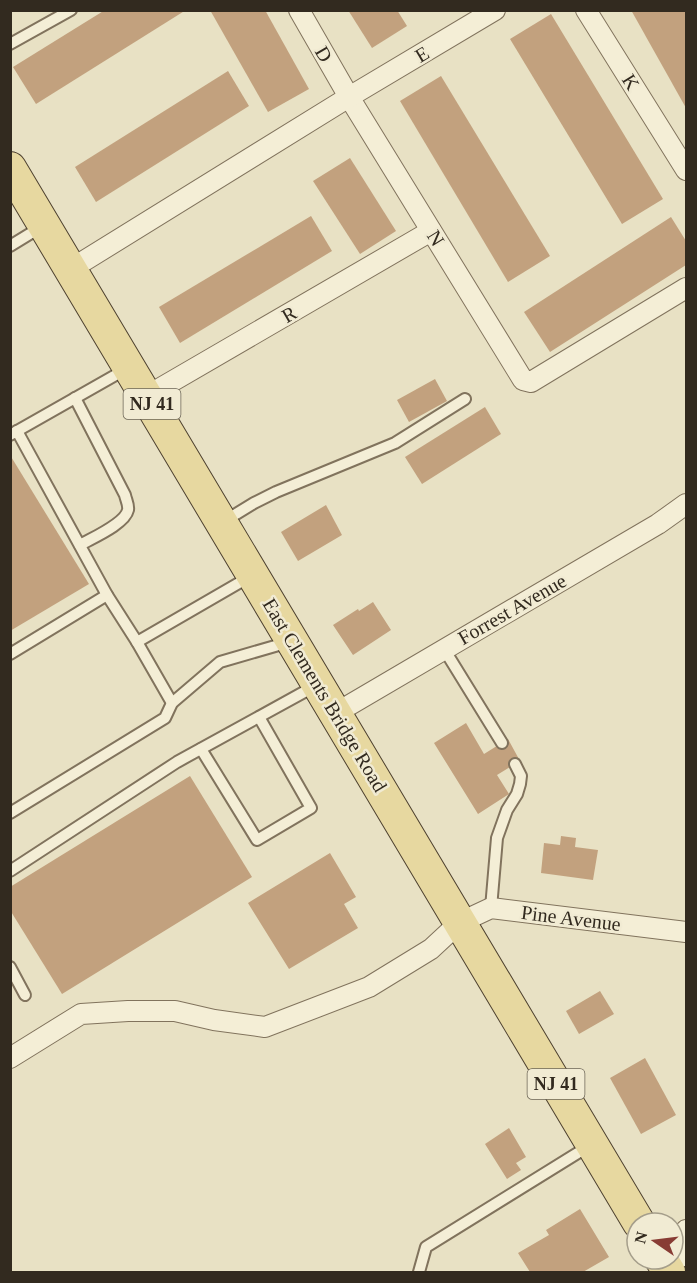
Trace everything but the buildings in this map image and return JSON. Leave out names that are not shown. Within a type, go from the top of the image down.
[{"type":"main road","name":"East Clements Bridge Road","points":[[10,168],[632,1211]]},
{"type":"street","name":"D","points":[[299,10],[349,97]]},
{"type":"street","name":"E","points":[[349,97],[495,10]]},
{"type":"street","name":"K","points":[[586,10],[682,162]]},
{"type":"street","name":"N","points":[[349,97],[524,380],[531,382],[687,288]]},
{"type":"street","points":[[71,269],[349,97]]},
{"type":"street","name":"R","points":[[147,396],[432,231]]},
{"type":"street","name":"Forrest Avenue","points":[[336,712],[658,524],[687,504]]},
{"type":"street","points":[[10,1058],[81,1014],[175,1011],[214,1020],[265,1027],[369,987],[431,948],[459,923],[491,908]]},
{"type":"street","name":"Pine Avenue","points":[[491,908],[687,932]]},
{"type":"lane","points":[[10,44],[71,10]]},
{"type":"lane","points":[[10,246],[45,225]]},
{"type":"lane","points":[[130,367],[14,433],[80,545],[106,595],[137,642],[172,703]]},
{"type":"lane","points":[[75,398],[125,495],[129,508],[121,522],[80,545]]},
{"type":"lane","points":[[223,523],[276,492],[395,443],[465,399]]},
{"type":"lane","points":[[137,642],[254,574]]},
{"type":"lane","points":[[10,654],[106,595]]},
{"type":"lane","points":[[10,813],[165,718],[172,703],[220,662],[293,641]]},
{"type":"lane","points":[[444,649],[502,743]]},
{"type":"lane","points":[[10,871],[177,762],[319,684]]},
{"type":"lane","points":[[201,749],[257,840],[311,808],[259,717]]},
{"type":"lane","points":[[491,908],[497,838],[507,810],[518,794],[520,784],[521,776],[515,764]]},
{"type":"lane","points":[[10,967],[26,995]]},
{"type":"lane","points":[[419,1272],[426,1247],[592,1144]]}]
